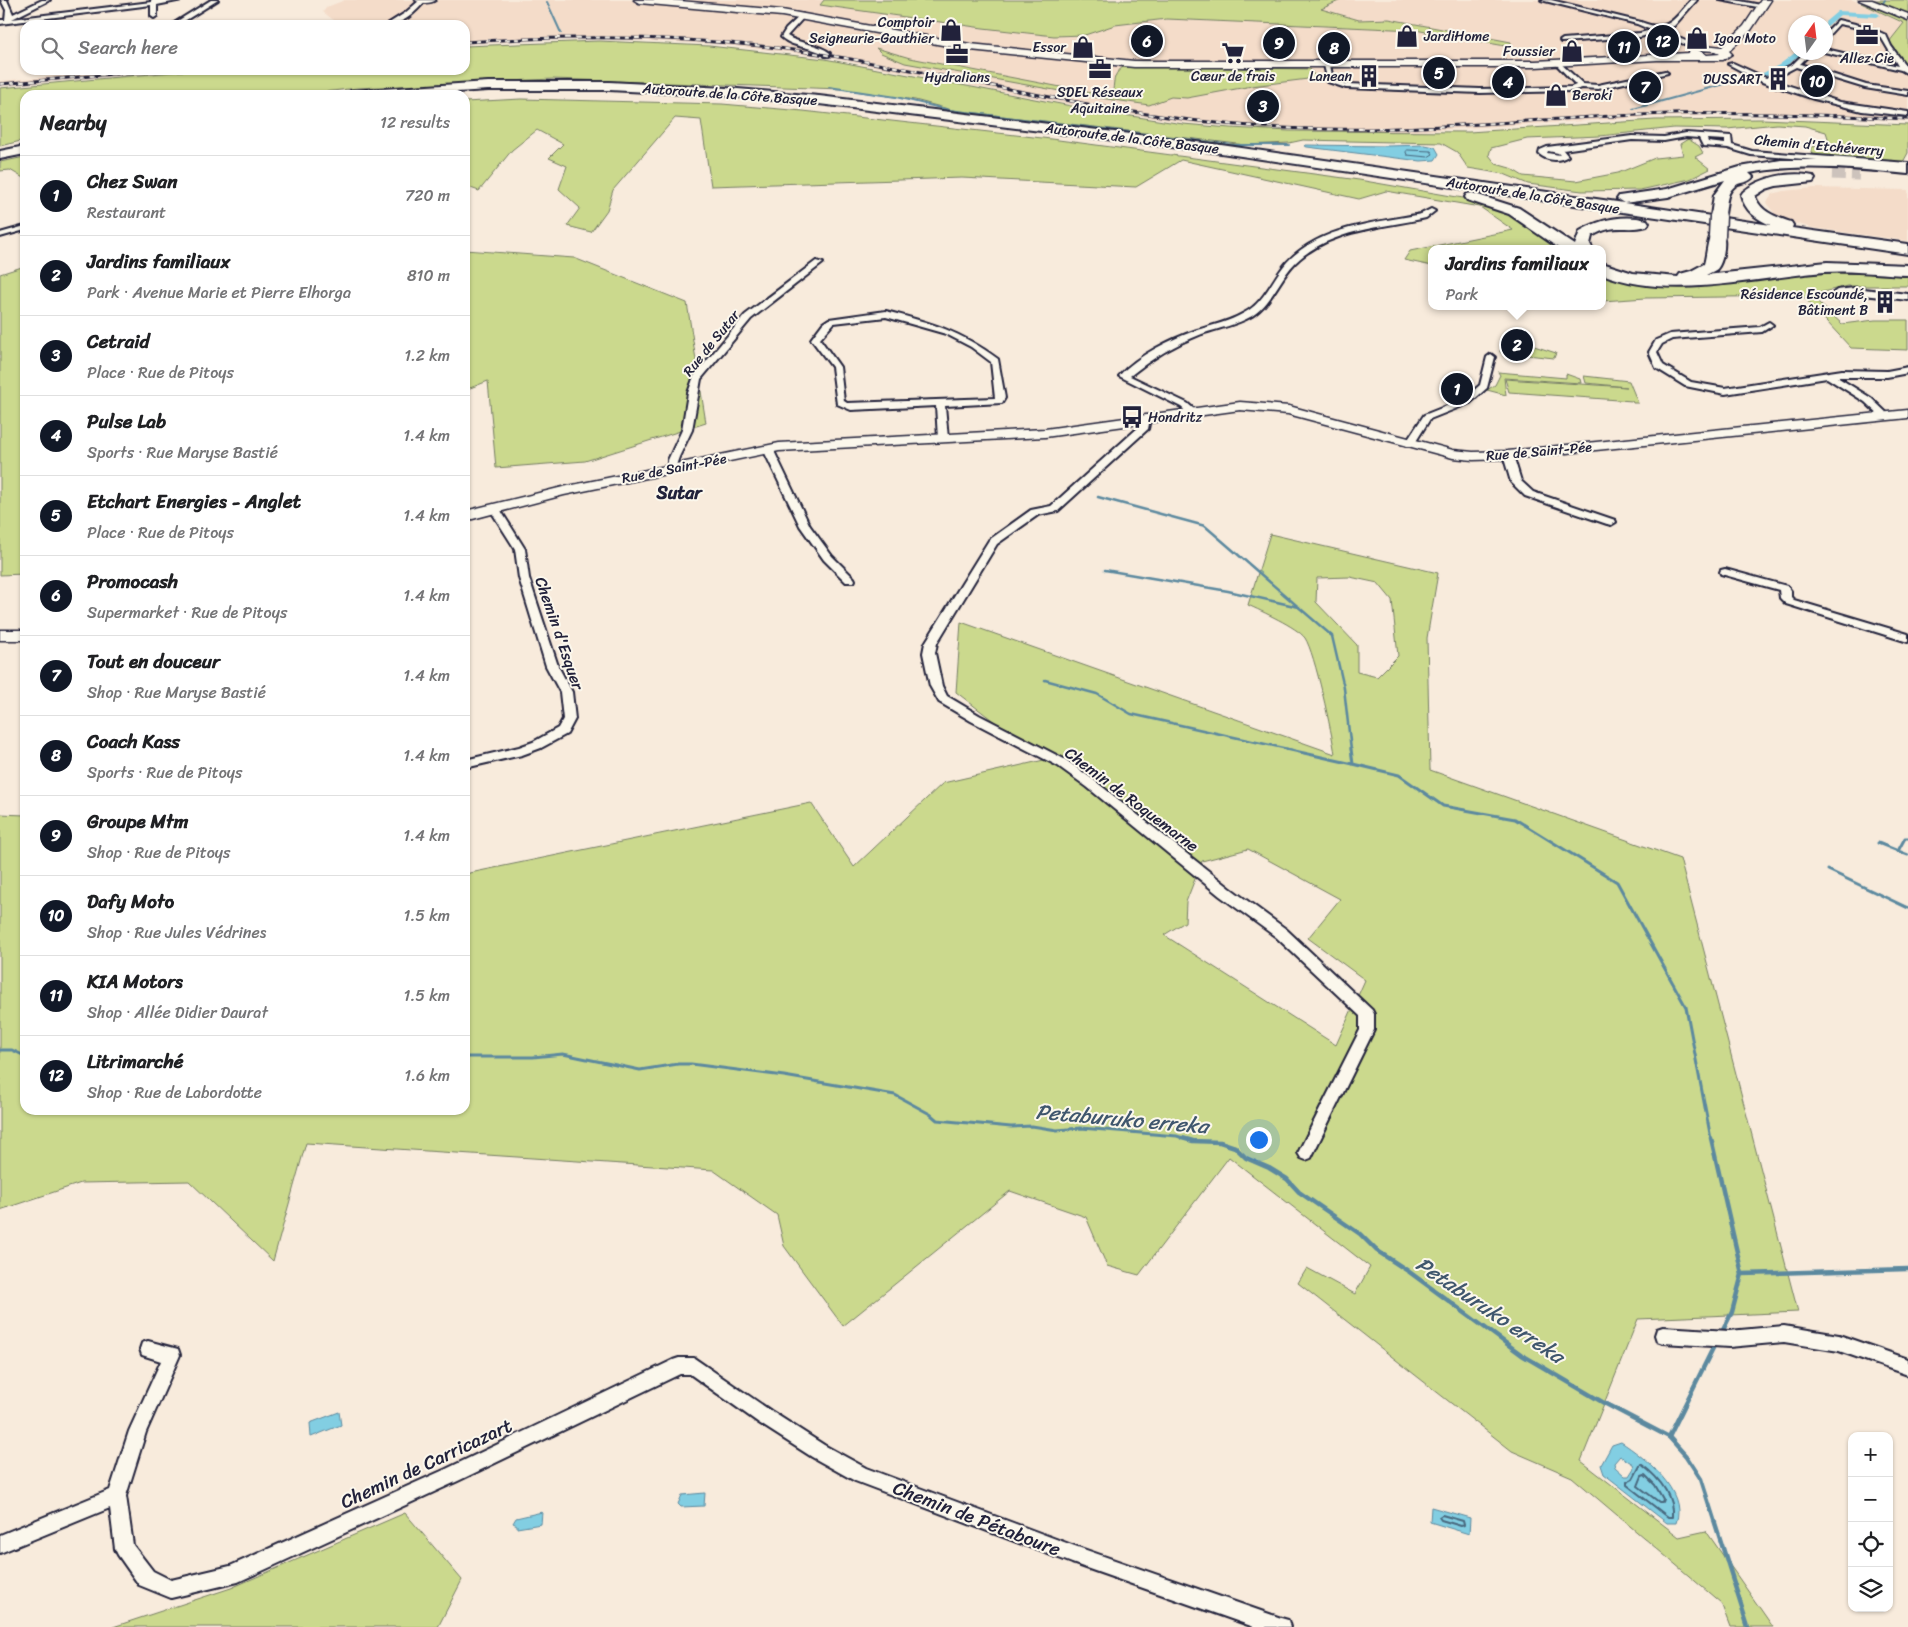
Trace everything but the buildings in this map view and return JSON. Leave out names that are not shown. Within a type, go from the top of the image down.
[{"type":"highway","name":"Autoroute de la Côte Basque","points":[[414,90],[550,85],[660,87],[819,100],[1120,136],[1908,249]]},
{"type":"highway","name":"Autoroute de la Côte Basque","points":[[470,93],[550,90],[617,91],[733,98],[1098,139],[1372,177],[1723,234],[1908,256]]},
{"type":"highway","points":[[0,150],[20,146]]},
{"type":"highway","points":[[0,155],[20,151]]},
{"type":"highway","points":[[1488,188],[1626,200],[1660,196],[1740,171],[1768,166],[1834,164],[1908,170]]},
{"type":"highway","points":[[1606,265],[1627,274],[1655,279],[1679,279],[1697,274],[1711,266],[1723,234],[1718,216],[1721,191],[1728,184],[1754,175],[1832,173]]},
{"type":"highway","points":[[1908,175],[1862,176],[1908,179]]},
{"type":"highway","points":[[1372,177],[1389,183],[1471,197],[1496,204],[1530,220],[1566,245]]},
{"type":"highway","points":[[1818,179],[1769,183],[1752,190],[1748,195],[1749,201],[1758,213],[1801,230],[1908,249]]},
{"type":"highway","points":[[1583,245],[1585,234],[1598,226],[1614,222],[1723,234]]},
{"type":"highway","points":[[1606,270],[1621,276],[1664,283],[1827,266],[1908,270]]},
{"type":"main road","name":"Rue de Saint-Pée","points":[[1116,424],[1191,411],[1240,406],[1276,408],[1311,415],[1410,444]]},
{"type":"street","points":[[4,0],[9,8],[6,20]]},
{"type":"street","points":[[6,20],[47,0]]},
{"type":"street","points":[[6,20],[154,1],[179,0]]},
{"type":"street","points":[[182,20],[215,0]]},
{"type":"street","points":[[401,20],[413,11],[422,0],[432,0]]},
{"type":"street","points":[[639,0],[660,0],[802,16],[970,47],[1107,62],[1164,66],[1559,64],[1657,57],[1696,51],[1736,38],[1748,28],[1765,3]]},
{"type":"street","points":[[1544,0],[1639,23],[1657,29],[1712,58],[1727,57]]},
{"type":"street","points":[[1563,41],[1640,36],[1672,25],[1694,0]]},
{"type":"street","points":[[1723,0],[1765,3]]},
{"type":"street","points":[[1864,0],[1908,17]]},
{"type":"street","points":[[154,1],[154,16]]},
{"type":"street","points":[[802,16],[788,30],[784,37],[798,45],[822,50],[827,53],[826,56]]},
{"type":"street","points":[[1833,27],[1838,22],[1866,28],[1884,36],[1888,46],[1906,71]]},
{"type":"street","points":[[1727,57],[1736,38]]},
{"type":"street","points":[[1707,46],[1764,81],[1835,102],[1880,111],[1908,114]]},
{"type":"street","points":[[1833,53],[1906,71]]},
{"type":"street","points":[[1764,81],[1795,65],[1800,60]]},
{"type":"street","points":[[1559,64],[1581,86]]},
{"type":"street","points":[[1327,65],[1330,81],[1346,86],[1475,91],[1572,88],[1581,86],[1598,87],[1665,73]]},
{"type":"street","points":[[1795,65],[1888,92],[1908,93]]},
{"type":"street","name":"Chemin d'Etchéverry","points":[[1551,149],[1632,138],[1664,139],[1686,135],[1728,138],[1729,146],[1751,153],[1908,165]]},
{"type":"street","points":[[1191,411],[1184,405],[1124,376],[1174,342],[1239,320],[1253,312],[1261,306],[1293,260],[1312,247],[1347,232],[1423,216],[1431,211]]},
{"type":"street","points":[[0,235],[20,229]]},
{"type":"street","name":"Rue de Sutar","points":[[671,470],[674,456],[685,435],[689,422],[692,390],[697,378],[748,317],[819,264]]},
{"type":"street","points":[[1837,293],[1854,291],[1908,297]]},
{"type":"street","points":[[892,315],[948,332],[974,345],[995,361],[1000,398],[998,401],[940,404],[851,407],[844,405],[840,402],[836,366],[815,339],[826,325],[832,321],[892,315]]},
{"type":"street","points":[[1769,325],[1762,329],[1670,337],[1660,342],[1653,352],[1659,366],[1666,372],[1688,384],[1712,390],[1736,390],[1842,373],[1887,374],[1908,370]]},
{"type":"street","points":[[1410,444],[1427,417],[1467,401],[1484,386],[1491,357]]},
{"type":"street","points":[[1828,376],[1868,400],[1886,417]]},
{"type":"street","points":[[940,404],[942,438],[1045,433],[1116,424]]},
{"type":"street","name":"Rue de Saint-Pée","points":[[1410,444],[1453,454],[1473,456],[1508,455],[1908,414]]},
{"type":"street","name":"Chemin de Roquemarne","points":[[1145,419],[1145,427],[1054,509],[1035,512],[993,542],[942,627],[930,643],[929,654],[936,686],[943,699],[1062,764],[1091,784],[1225,892],[1281,933],[1367,1014],[1367,1030],[1306,1153]]},
{"type":"street","name":"Rue de Saint-Pée","points":[[470,515],[562,491],[768,449],[810,444],[942,438]]},
{"type":"street","points":[[768,449],[805,526],[828,558],[850,580]]},
{"type":"street","points":[[1508,455],[1516,482],[1530,494],[1611,522]]},
{"type":"street","name":"Chemin d'Esquer","points":[[470,763],[522,751],[537,745],[563,731],[569,719],[566,692],[552,666],[524,578],[520,549],[494,508]]},
{"type":"street","points":[[1725,572],[1783,588],[1786,590],[1785,598],[1790,602],[1908,638]]},
{"type":"street","points":[[0,635],[20,635]]},
{"type":"street","points":[[1663,1335],[1729,1339],[1784,1334],[1839,1343],[1908,1367]]},
{"type":"street","points":[[0,1544],[117,1496],[138,1431],[172,1355],[148,1349]]},
{"type":"street","name":"Chemin de Carricazart","points":[[117,1496],[124,1549],[146,1578],[171,1590],[230,1575],[452,1476],[679,1366],[694,1366]]},
{"type":"street","name":"Chemin de Pétaboure","points":[[694,1366],[698,1371],[765,1417],[818,1451],[861,1475],[1016,1533],[1281,1627]]},
{"type":"shaded area","points":[[345,0],[824,0],[820,5],[1054,36],[1085,35],[1115,25],[1167,19],[1415,30],[1511,47],[1511,42],[1389,19],[1359,20],[1320,9],[1341,0],[1853,0],[1904,23],[1889,43],[1908,69],[1908,121],[1823,116],[1726,115],[1654,117],[1417,131],[1334,132],[1257,128],[1180,122],[1077,106],[831,58],[834,54],[823,52],[819,56],[717,44],[606,39],[470,44],[470,20],[334,20],[323,12],[327,7]]},
{"type":"shaded area","points":[[69,75],[123,75],[0,86],[0,81]]},
{"type":"shaded area","points":[[1814,188],[1908,190],[1908,241],[1813,228],[1790,222],[1776,215],[1766,203],[1773,194],[1783,191]]},
{"type":"green space","points":[[824,0],[1341,0],[1321,9],[1359,20],[1389,19],[1511,42],[1511,47],[1415,30],[1167,19],[1115,25],[1085,35],[1054,36],[820,5]]},
{"type":"green space","points":[[1870,0],[1908,0],[1908,14]]},
{"type":"green space","points":[[1861,3],[1908,19],[1908,69],[1889,42],[1904,23]]},
{"type":"green space","points":[[599,41],[709,46],[825,59],[1092,110],[1183,124],[1230,128],[1289,131],[1469,132],[1655,120],[1762,119],[1908,125],[1908,153],[1903,162],[1813,155],[1811,147],[1824,146],[1829,141],[1826,132],[1805,126],[1777,124],[1727,129],[1674,128],[1600,136],[1527,139],[1491,148],[1489,155],[1496,164],[1510,168],[1523,176],[1576,181],[1618,173],[1655,158],[1683,155],[1680,144],[1688,139],[1699,146],[1703,153],[1695,157],[1710,169],[1690,179],[1640,190],[1582,191],[1528,184],[1504,174],[1468,168],[1457,152],[1441,143],[1303,140],[1289,143],[1246,145],[952,110],[915,100],[841,89],[553,79],[340,90],[20,90],[20,141],[0,146],[0,88],[140,75],[470,75],[470,46]]},
{"type":"green space","points":[[876,48],[910,58],[1092,93],[1108,94],[1113,91],[1115,76],[1125,66],[1310,69],[1316,78],[1252,86],[1187,98],[1171,97],[1149,105],[1093,97],[905,63],[881,53]]},
{"type":"green space","points":[[521,99],[722,104],[803,111],[1051,139],[1359,180],[1463,198],[1492,205],[1528,224],[1554,245],[1439,245],[1513,230],[1480,207],[1386,191],[1359,199],[1181,160],[1136,187],[962,178],[711,186],[701,120],[675,118],[613,190],[607,210],[591,232],[567,226],[580,208],[559,189],[567,166],[549,158],[563,144],[537,130],[512,150],[479,191],[470,188],[470,102]]},
{"type":"green space","points":[[20,158],[20,176],[10,170],[0,171],[0,162]]},
{"type":"green space","points":[[1428,247],[1428,265],[1404,260],[1410,251]]},
{"type":"green space","points":[[470,250],[574,258],[687,303],[706,423],[585,461],[496,468],[488,381],[470,388]]},
{"type":"green space","points":[[20,268],[20,574],[0,575],[0,274]]},
{"type":"green space","points":[[1908,273],[1908,286],[1848,286],[1810,295],[1842,324],[1875,320],[1908,320],[1908,350],[1851,348],[1803,296],[1646,298],[1606,301],[1606,274],[1642,284],[1687,287],[1785,275]]},
{"type":"green space","points":[[1506,337],[1556,353],[1554,358],[1500,352]]},
{"type":"green space","points":[[1498,372],[1566,378],[1566,374],[1580,379],[1581,383],[1504,378],[1506,395],[1487,390],[1495,385],[1500,375]]},
{"type":"green space","points":[[1584,376],[1629,381],[1638,403],[1509,392],[1505,379],[1627,387],[1586,383]]},
{"type":"green space","points":[[1270,534],[1438,573],[1427,638],[1430,770],[1680,859],[1798,1312],[1638,1319],[1581,1461],[1679,1537],[1706,1531],[1773,1627],[1730,1627],[1721,1603],[1572,1477],[1512,1451],[1298,1283],[1307,1268],[1355,1294],[1370,1267],[1229,1157],[1139,1275],[1107,1266],[1086,1217],[1010,1191],[843,1326],[784,1246],[777,1215],[713,1170],[306,1143],[273,1261],[189,1181],[81,1183],[0,1210],[0,814],[20,815],[20,1115],[470,1115],[470,873],[811,803],[854,867],[943,783],[1044,760],[956,692],[961,622],[1335,754],[1327,712],[1309,646],[1301,634],[1270,615],[1248,605]],"holes":[[[1350,577],[1378,583],[1392,600],[1398,656],[1377,677],[1357,672],[1357,645],[1316,602],[1317,578]],[[1248,849],[1340,899],[1308,938],[1365,980],[1336,1045],[1164,935],[1185,922],[1186,902],[1202,861]]]},
{"type":"green space","points":[[405,1513],[462,1580],[438,1627],[113,1627],[231,1588]]},
{"type":"water","points":[[1305,145],[1425,145],[1435,147],[1439,154],[1435,160],[1421,161],[1307,147]]},
{"type":"water","points":[[339,1412],[341,1425],[311,1437],[310,1423]]},
{"type":"water","points":[[1621,1442],[1641,1456],[1662,1476],[1676,1499],[1678,1511],[1676,1523],[1667,1523],[1604,1474],[1601,1465],[1612,1445]],"holes":[[[1620,1456],[1633,1464],[1634,1468],[1629,1476],[1625,1476],[1615,1467],[1614,1463]]]},
{"type":"water","points":[[705,1493],[704,1506],[681,1507],[678,1504],[682,1495]]},
{"type":"water","points":[[1431,1507],[1470,1518],[1469,1534],[1430,1522]]},
{"type":"water","points":[[542,1512],[541,1524],[517,1528],[517,1525],[513,1523],[516,1518]]},
{"type":"waterway","points":[[547,2],[561,33]]},
{"type":"waterway","points":[[1833,18],[1838,13],[1877,15]]},
{"type":"waterway","points":[[1762,75],[1772,72],[1791,60]]},
{"type":"waterway","points":[[1633,109],[1750,77]]},
{"type":"waterway","points":[[829,87],[896,97],[949,110],[1233,145],[1289,145]]},
{"type":"waterway","points":[[1098,497],[1205,526],[1298,607]]},
{"type":"waterway","points":[[1105,570],[1228,591],[1298,607]]},
{"type":"waterway","points":[[1298,607],[1332,636],[1344,688],[1351,750]]},
{"type":"waterway","points":[[1045,680],[1097,694],[1131,714],[1292,750]]},
{"type":"waterway","points":[[1286,749],[1353,764]]},
{"type":"waterway","points":[[1351,749],[1353,764]]},
{"type":"waterway","points":[[1353,764],[1399,775],[1443,806],[1515,819],[1617,882],[1686,1007],[1711,1139]]},
{"type":"waterway","points":[[1898,851],[1905,838],[1908,838]]},
{"type":"waterway","points":[[1878,843],[1898,851]]},
{"type":"waterway","points":[[1898,851],[1908,855]]},
{"type":"waterway","points":[[1828,870],[1908,908]]},
{"type":"waterway","name":"Petaburuko erreka","points":[[0,1050],[12,1050],[20,1054]]},
{"type":"waterway","name":"Petaburuko erreka","points":[[470,1057],[533,1057],[563,1054],[640,1070],[678,1064],[691,1064],[784,1076],[895,1095],[930,1114],[937,1120],[1011,1127],[1032,1126],[1057,1130],[1081,1128],[1177,1136],[1186,1139]]},
{"type":"waterway","name":"Petaburuko erreka","points":[[1182,1138],[1193,1141],[1220,1142],[1235,1147],[1246,1158],[1269,1168],[1287,1179],[1299,1192],[1360,1234],[1376,1250],[1408,1271],[1522,1355],[1604,1403],[1669,1437]]},
{"type":"waterway","points":[[1711,1138],[1742,1274]]},
{"type":"waterway","points":[[1742,1274],[1908,1269]]},
{"type":"waterway","points":[[1721,1334],[1732,1312],[1742,1274]]},
{"type":"waterway","points":[[1669,1437],[1715,1344]]},
{"type":"waterway","name":"Petaburuko erreka","points":[[1669,1437],[1686,1456],[1701,1479],[1748,1627]]},
{"type":"tunnel","points":[[1832,173],[1859,174]]},
{"type":"railway","points":[[470,42],[549,38],[633,38],[675,39],[758,46],[855,60],[1128,111],[1238,125],[1289,128],[1389,128],[1672,114],[1773,114],[1908,119]]},
{"type":"railway","points":[[0,84],[102,75]]},
{"type":"place","name":"Comptoir Seigneurie-Gauthier","points":[[951,30]]},
{"type":"place","name":"Allez Cie","points":[[1867,35]]},
{"type":"place","name":"JardiHome","points":[[1407,36]]},
{"type":"place","name":"Igoa Moto","points":[[1697,38]]},
{"type":"place","name":"Promocash","points":[[1147,41]]},
{"type":"place","name":"Litrimarché","points":[[1663,41]]},
{"type":"place","name":"Groupe Mtm","points":[[1279,43]]},
{"type":"place","name":"Essor","points":[[1083,47]]},
{"type":"place","name":"KIA Motors","points":[[1624,47]]},
{"type":"place","name":"Coach Kass","points":[[1334,48]]},
{"type":"place","name":"Foussier","points":[[1572,51]]},
{"type":"place","name":"Cœur de frais","points":[[1233,53]]},
{"type":"place","name":"Hydralians","points":[[957,54]]},
{"type":"place","name":"SDEL Réseaux Aquitaine","points":[[1100,69]]},
{"type":"place","name":"Etchart Energies - Anglet","points":[[1439,73]]},
{"type":"place","name":"Lanean","points":[[1369,76]]},
{"type":"place","name":"DUSSART","points":[[1778,79]]},
{"type":"place","name":"Dafy Moto","points":[[1817,81]]},
{"type":"place","name":"Pulse Lab","points":[[1508,82]]},
{"type":"place","name":"Tout en douceur","points":[[1645,87]]},
{"type":"place","name":"Beroki","points":[[1556,95]]},
{"type":"place","name":"Cetraid","points":[[1263,106]]},
{"type":"place","name":"Résidence Escoundé, Bâtiment B","points":[[1885,302]]},
{"type":"place","name":"Jardins familiaux","points":[[1517,345]]},
{"type":"place","name":"Chez Swan","points":[[1457,389]]},
{"type":"place","name":"Hondritz","points":[[1132,417]]},
{"type":"district","name":"Sutar","points":[[679,493]]}]
